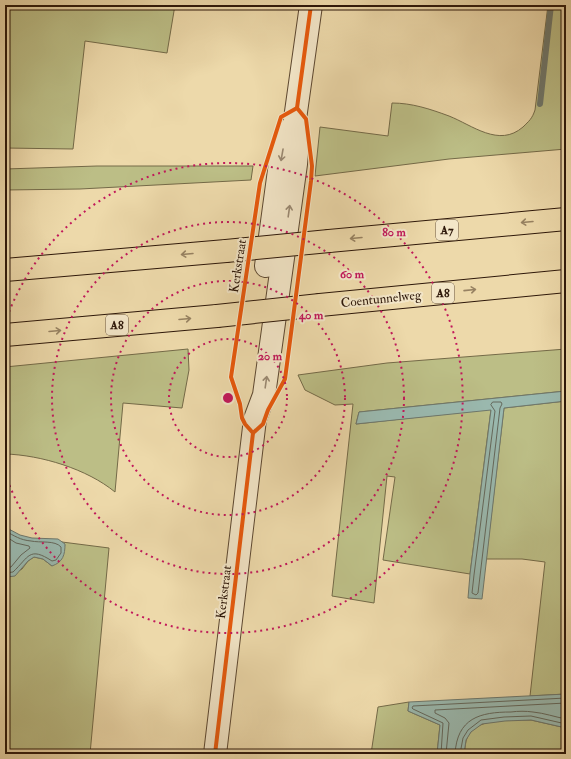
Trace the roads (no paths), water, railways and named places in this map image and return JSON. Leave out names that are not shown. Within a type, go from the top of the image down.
[{"type":"highway","name":"A7","points":[[5,270],[566,219]]},
{"type":"highway","points":[[5,257],[50,267]]},
{"type":"highway","name":"Coentunnelweg","points":[[9,335],[566,281]]},
{"type":"street","name":"Kerkstraat","points":[[214,754],[255,419],[264,395],[295,172],[298,142],[295,119],[311,5]]},
{"type":"water","points":[[566,391],[566,401],[504,408],[482,599],[468,598],[491,410],[356,424],[359,412]]},
{"type":"water","points":[[5,527],[20,535],[32,538],[58,539],[65,544],[63,558],[52,566],[43,559],[34,557],[28,561],[15,576],[5,576]]},
{"type":"water","points":[[566,694],[566,728],[531,720],[482,724],[471,732],[466,740],[464,754],[437,754],[440,725],[408,711],[409,702]]},
{"type":"waterway","points":[[540,104],[551,5]]}]
